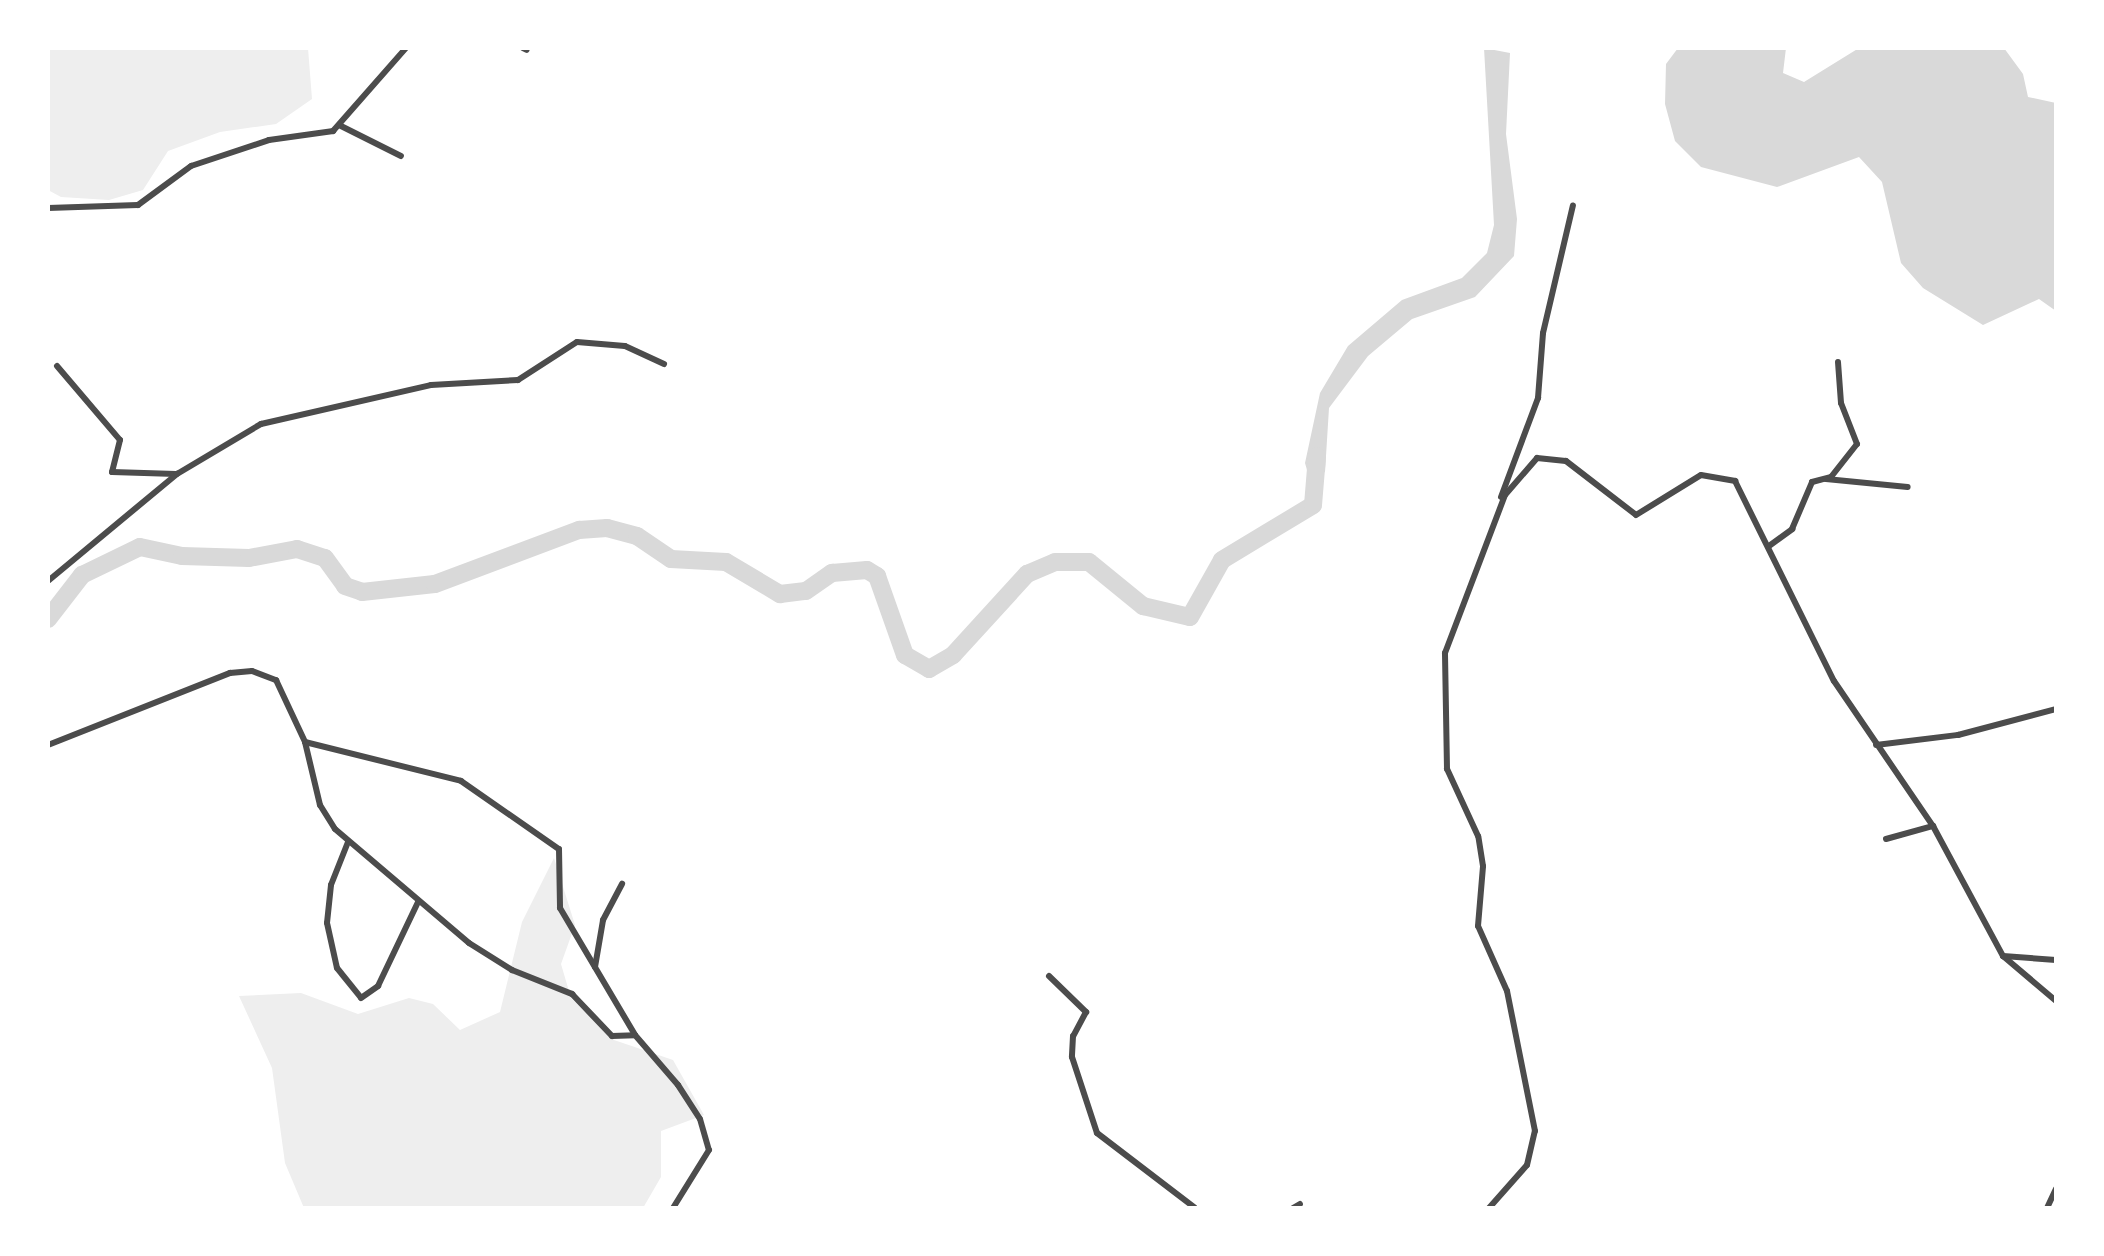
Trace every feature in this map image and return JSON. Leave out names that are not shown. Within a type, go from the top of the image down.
[{"type":"street","points":[[48,208],[132,206],[191,166],[340,126],[406,48]]},
{"type":"street","points":[[340,126],[401,156]]},
{"type":"street","points":[[1488,1208],[1527,1165],[1536,1132],[1507,991],[1478,926],[1483,866],[1478,836],[1446,768],[1445,653],[1538,398],[1542,334],[1573,205]]},
{"type":"street","points":[[48,580],[177,474],[261,424],[432,385],[518,380],[577,342],[626,346],[664,364]]},
{"type":"street","points":[[1824,479],[1857,442],[1841,403],[1838,362]]},
{"type":"street","points":[[57,366],[119,438],[112,472],[177,474]]},
{"type":"street","points":[[1499,508],[1524,467],[1545,456],[1574,466],[1636,515],[1693,478],[1717,474],[1739,486],[1827,669],[1933,826],[2002,956],[2056,1001]]},
{"type":"street","points":[[1769,546],[1798,520],[1812,482],[1824,479],[1908,486]]},
{"type":"street","points":[[48,745],[245,670],[280,684],[306,742],[320,805],[348,842],[418,902],[512,970],[572,994],[612,1036],[635,1035]]},
{"type":"street","points":[[1876,745],[1958,735],[2056,710]]},
{"type":"street","points":[[306,742],[462,781],[549,840],[563,857],[560,908],[635,1035],[678,1085],[708,1137],[703,1168],[674,1208]]},
{"type":"street","points":[[1886,839],[1933,826]]},
{"type":"street","points":[[348,842],[331,885],[327,923],[337,968],[361,998],[378,986],[418,902]]},
{"type":"street","points":[[594,968],[603,920],[622,884]]},
{"type":"street","points":[[2002,956],[2056,960]]},
{"type":"street","points":[[1049,976],[1086,1012],[1072,1039],[1072,1057],[1097,1134],[1196,1208]]},
{"type":"street","points":[[2047,1208],[2056,1189]]},
{"type":"shaded area","points":[[48,48],[308,48],[312,99],[276,124],[220,132],[168,151],[143,190],[109,200],[61,197],[48,190]]},
{"type":"shaded area","points":[[1484,48],[1510,53],[1506,134],[1517,219],[1514,256],[1475,297],[1412,319],[1368,356],[1329,408],[1325,472],[1309,477],[1305,463],[1320,393],[1348,346],[1402,300],[1462,278],[1487,253],[1494,225]]},
{"type":"shaded area","points":[[1678,48],[1786,48],[1783,73],[1804,82],[1859,48],[2004,48],[2023,74],[2028,97],[2056,103],[2056,311],[2039,299],[1983,325],[1923,288],[1901,263],[1882,182],[1859,157],[1777,187],[1701,167],[1675,141],[1665,104],[1666,64]]},
{"type":"shaded area","points":[[554,858],[575,925],[561,964],[571,998],[614,1040],[673,1060],[704,1115],[661,1131],[661,1177],[643,1208],[304,1208],[285,1163],[272,1068],[239,996],[301,993],[358,1014],[409,998],[433,1004],[460,1030],[500,1012],[522,922]]},
{"type":"waterway","points":[[48,619],[82,575],[140,547],[182,556],[249,558],[297,549],[325,558],[345,586],[362,592],[435,584],[579,530],[607,528],[637,536],[671,559],[726,562],[780,594],[806,591],[832,573],[867,570],[877,576],[905,655],[929,669],[953,655],[1027,574],[1055,562],[1089,562],[1143,606],[1190,617],[1222,560],[1313,505],[1317,456]]},
{"type":"waterway","points":[[48,612],[57,607]]}]
